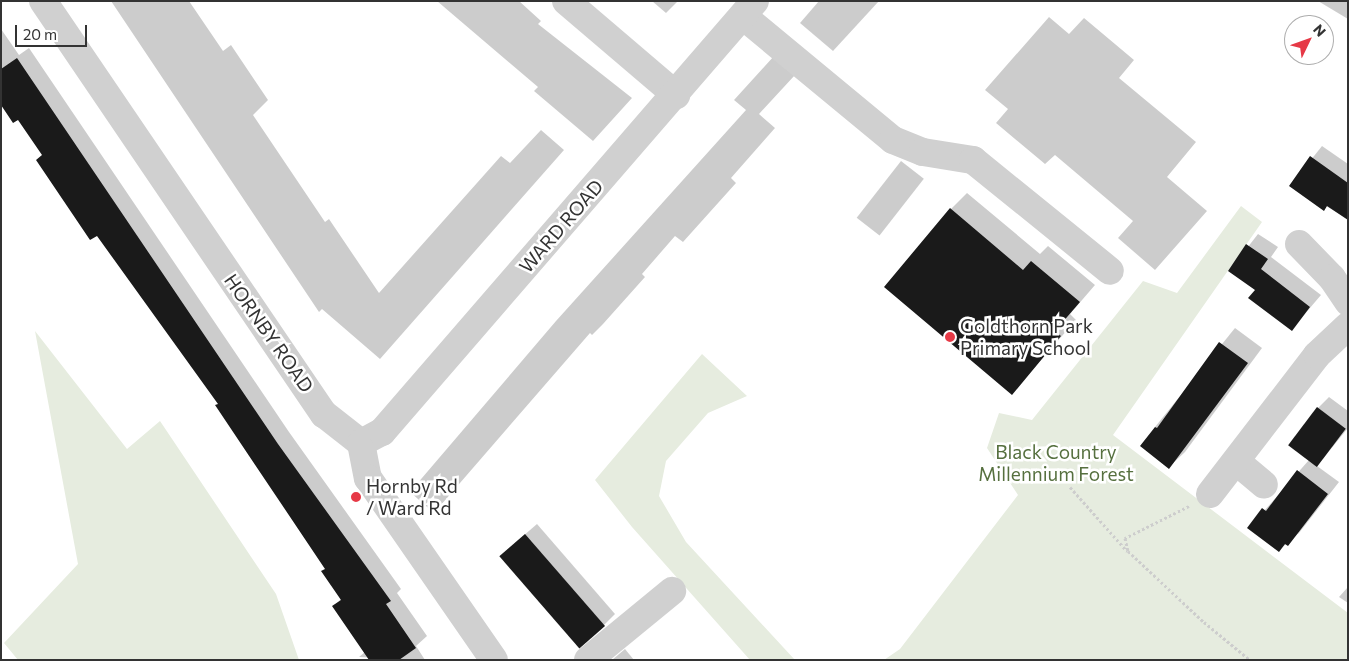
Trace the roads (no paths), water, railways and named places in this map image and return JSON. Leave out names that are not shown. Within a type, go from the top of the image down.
[{"type":"street","name":"HORNBY ROAD","points":[[42,1],[324,414],[361,443]]},
{"type":"street","points":[[566,1],[676,94]]},
{"type":"street","name":"WARD ROAD","points":[[361,443],[382,432],[749,8]]},
{"type":"street","points":[[749,8],[893,140],[923,152],[973,160],[1110,270]]},
{"type":"street","points":[[1299,244],[1332,278],[1348,302]]},
{"type":"street","points":[[1210,494],[1237,462],[1317,355],[1337,333],[1348,326]]},
{"type":"street","points":[[361,443],[368,478],[494,660]]},
{"type":"street","points":[[1237,462],[1264,485]]},
{"type":"street","points":[[588,660],[672,591]]},
{"type":"place","name":"Goldthorn Park Primary School","points":[[950,337]]},
{"type":"place","name":"Hornby Rd / Ward Rd","points":[[356,497]]},
{"type":"park label","name":"Black Country Millennium Forest","points":[[1056,463]]}]
